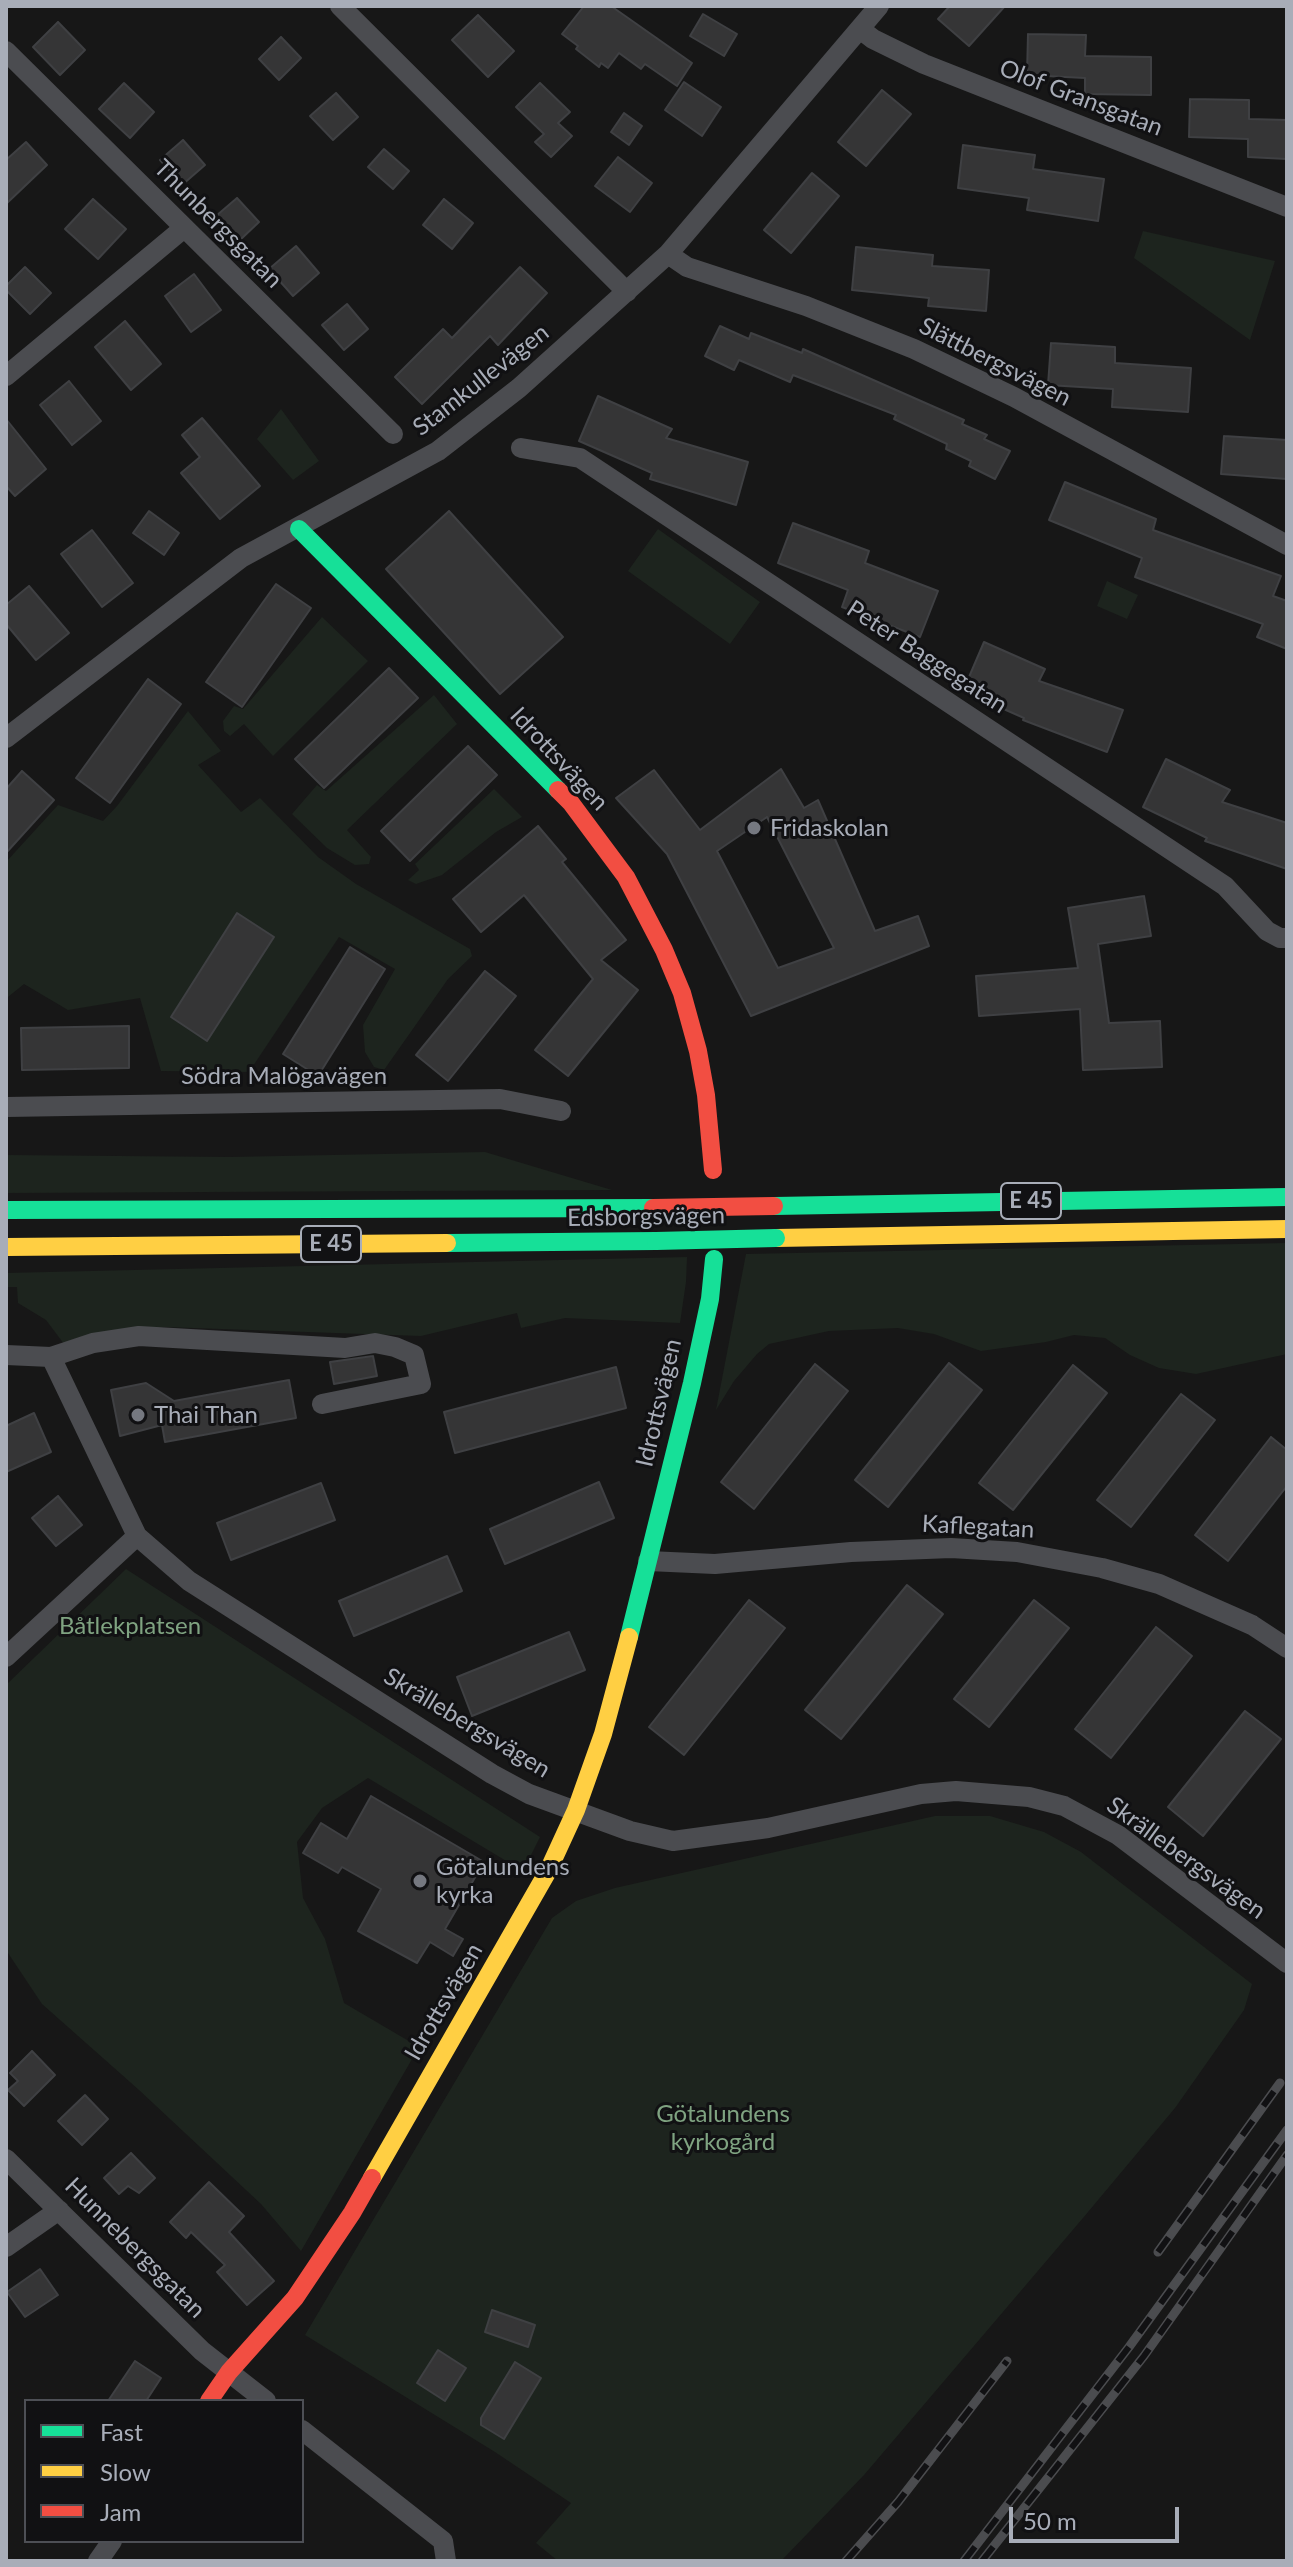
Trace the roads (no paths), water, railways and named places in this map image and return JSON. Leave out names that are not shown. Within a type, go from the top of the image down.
[{"type":"main road","name":"Idrottsvägen","points":[[299,529],[571,803],[626,877],[659,939],[682,993],[706,1095],[713,1170]]},
{"type":"main road","name":"Edsborgsvägen","points":[[6,1210],[653,1208],[1287,1197]]},
{"type":"main road","name":"Edsborgsvägen","points":[[6,1247],[656,1241],[1287,1229]]},
{"type":"main road","name":"Idrottsvägen","points":[[210,2399],[229,2372],[295,2298],[352,2213],[548,1871],[576,1810],[611,1707],[648,1561],[692,1383],[710,1299],[714,1259]]},
{"type":"street","points":[[340,6],[627,292]]},
{"type":"street","name":"Stamkullevägen","points":[[6,738],[241,558],[299,529],[449,442],[519,388],[668,254],[879,6]]},
{"type":"street","name":"Olof Gransgatan","points":[[860,29],[873,39],[936,69],[1287,207]]},
{"type":"street","name":"Thunbergsgatan","points":[[6,51],[393,434]]},
{"type":"street","points":[[6,376],[184,228]]},
{"type":"street","name":"Slättbergsvägen","points":[[668,254],[687,267],[806,306],[914,349],[1014,397],[1287,545]]},
{"type":"street","name":"Peter Baggegatan","points":[[521,448],[580,458],[1225,886],[1267,931],[1287,938]]},
{"type":"street","name":"Södra Malögavägen","points":[[6,1107],[500,1099],[561,1111]]},
{"type":"street","points":[[6,1355],[51,1357],[93,1343],[139,1336],[345,1348],[375,1343],[414,1355],[421,1384],[322,1404]]},
{"type":"street","name":"Skrällebergsvägen","points":[[51,1357],[137,1536],[189,1581],[492,1774],[529,1794],[630,1831],[673,1841],[755,1830],[921,1794],[966,1791],[1029,1797],[1064,1806],[1118,1835],[1287,1963]]},
{"type":"street","points":[[6,1657],[137,1536]]},
{"type":"street","name":"Kaflegatan","points":[[648,1561],[715,1564],[851,1552],[951,1548],[1017,1552],[1102,1568],[1159,1584],[1252,1625],[1287,1648]]},
{"type":"street","name":"Hunnebergsgatan","points":[[6,2159],[202,2351],[263,2399]]},
{"type":"street","points":[[6,2247],[59,2210]]},
{"type":"street","points":[[304,2432],[443,2541],[446,2561]]},
{"type":"street","points":[[98,2561],[111,2543]]},
{"type":"railway","points":[[1158,2252],[1280,2083]]},
{"type":"railway","points":[[964,2561],[1129,2347],[1287,2130]]},
{"type":"railway","points":[[982,2561],[1144,2356],[1287,2155]]},
{"type":"railway","points":[[846,2561],[898,2502],[1007,2361]]},
{"type":"place","name":"Fridaskolan","points":[[754,828]]},
{"type":"place","name":"Thai Than","points":[[138,1415]]},
{"type":"place","name":"Götalundens kyrka","points":[[420,1881]]},
{"type":"park label","name":"Båtlekplatsen","points":[[130,1626]]},
{"type":"park label","name":"Götalundens kyrkogård","points":[[723,2128]]}]
